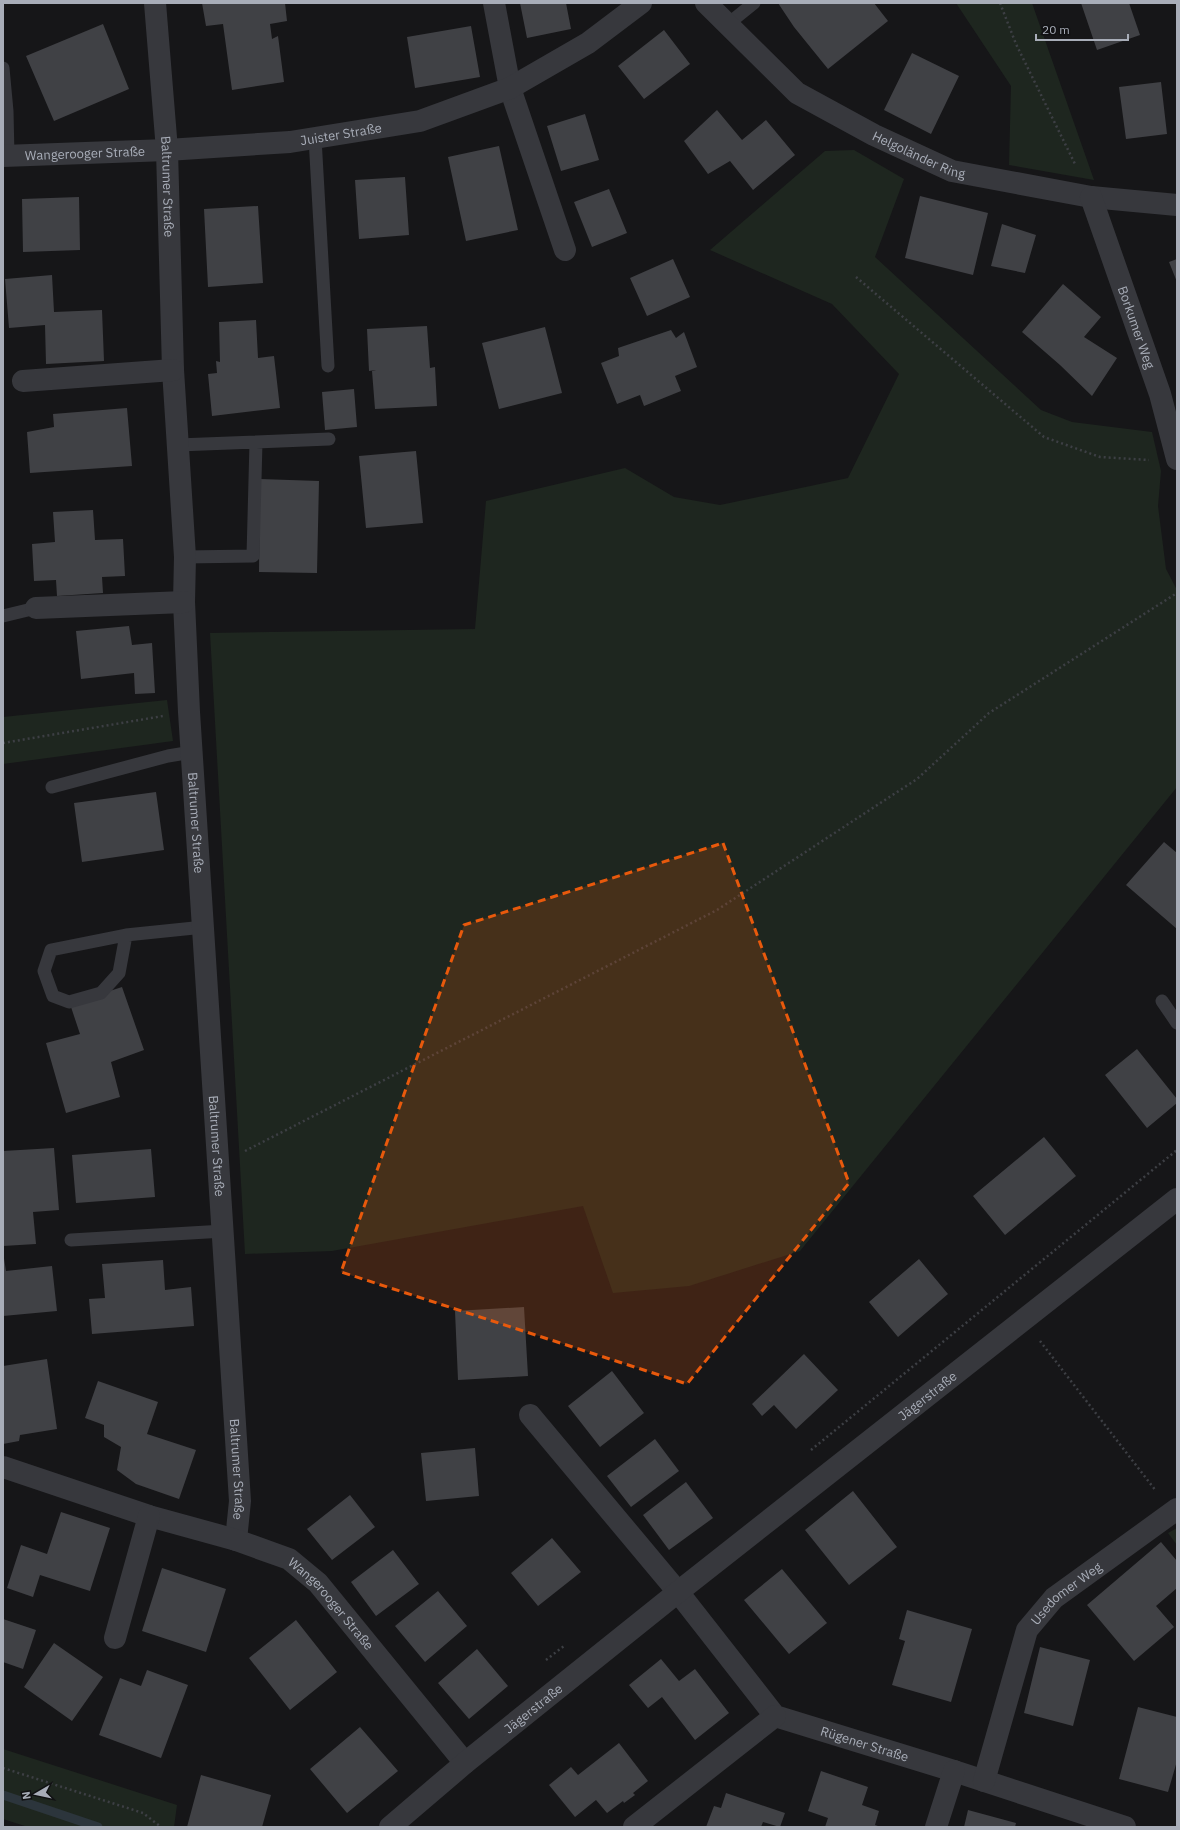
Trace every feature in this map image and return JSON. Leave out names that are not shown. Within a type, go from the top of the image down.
[{"type":"street","name":"Baltrumer Straße","points":[[156,3],[167,150],[173,370],[185,558],[184,602],[189,712],[224,1231],[240,1500],[236,1540]]},
{"type":"street","points":[[494,3],[510,88],[565,250]]},
{"type":"street","name":"Juister Straße","points":[[167,150],[290,142],[420,121],[510,88],[588,43],[641,3]]},
{"type":"street","name":"Helgoländer Ring","points":[[706,3],[797,93],[874,135],[952,171],[1091,197],[1177,205]]},
{"type":"street","name":"Wangerooger Straße","points":[[5,156],[167,150]]},
{"type":"street","name":"Borkumer Weg","points":[[1091,197],[1160,394],[1177,458]]},
{"type":"street","points":[[23,381],[173,370]]},
{"type":"street","points":[[36,608],[184,602]]},
{"type":"street","name":"Jägerstraße","points":[[390,1827],[465,1763],[678,1592],[1025,1321],[1177,1199]]},
{"type":"street","points":[[530,1415],[678,1592],[775,1716],[634,1827]]},
{"type":"street","name":"Wangerooger Straße","points":[[3,1467],[149,1516],[236,1540],[289,1559],[318,1583],[465,1763]]},
{"type":"street","name":"Usedomer Weg","points":[[984,1781],[1026,1630],[1054,1598],[1175,1511]]},
{"type":"street","points":[[115,1638],[149,1516]]},
{"type":"street","name":"Rügener Straße","points":[[775,1716],[954,1771],[1125,1827]]},
{"type":"street","points":[[936,1827],[954,1771]]},
{"type":"lane","points":[[728,24],[754,3]]},
{"type":"lane","points":[[3,68],[7,111],[5,156]]},
{"type":"lane","points":[[315,138],[328,366]]},
{"type":"lane","points":[[178,445],[329,439]]},
{"type":"lane","points":[[185,558],[253,556],[256,442]]},
{"type":"lane","points":[[3,616],[36,608]]},
{"type":"lane","name":"Baltrumer Straße","points":[[52,787],[168,756],[192,752]]},
{"type":"lane","points":[[126,935],[118,973],[101,993],[69,1002],[53,996],[44,971],[51,950],[126,935],[204,927]]},
{"type":"lane","points":[[1162,1002],[1177,1023]]},
{"type":"lane","points":[[71,1240],[224,1231]]},
{"type":"path","points":[[1000,3],[1016,44],[1091,197]]},
{"type":"path","points":[[856,277],[1044,437],[1100,457],[1151,461]]},
{"type":"path","points":[[219,1164],[717,910],[917,779],[989,713],[1177,593]]},
{"type":"path","points":[[3,743],[189,712]]},
{"type":"path","points":[[1025,1321],[1175,1511]]},
{"type":"path","points":[[3,1768],[142,1813],[161,1827]]},
{"type":"highlighted area","points":[[723,843],[849,1183],[687,1384],[341,1272],[464,925]]},
{"type":"shaded area","points":[[956,3],[1032,3],[1094,180],[1009,165],[1011,86]]},
{"type":"shaded area","points":[[854,150],[904,179],[875,257],[1041,410],[1072,422],[1152,432],[1161,471],[1158,506],[1166,569],[1177,590],[1177,787],[800,1251],[689,1286],[613,1293],[583,1206],[332,1251],[245,1254],[210,633],[475,629],[486,501],[625,468],[674,497],[720,505],[848,478],[899,374],[832,304],[710,250],[825,151]]},
{"type":"shaded area","points":[[167,700],[173,741],[3,764],[3,717]]},
{"type":"shaded area","points":[[1177,1528],[1177,1545],[1168,1533]]},
{"type":"shaded area","points":[[3,1749],[177,1805],[174,1827],[28,1827],[3,1819]]},
{"type":"building","points":[[202,3],[285,3],[287,21],[270,24],[272,39],[278,36],[284,82],[232,90],[223,24],[206,26]]},
{"type":"building","points":[[520,3],[566,3],[571,29],[527,38]]},
{"type":"building","points":[[778,3],[874,3],[888,21],[828,69],[794,27]]},
{"type":"building","points":[[1081,3],[1129,3],[1140,35],[1097,50]]},
{"type":"building","points":[[103,24],[129,89],[54,121],[26,56]]},
{"type":"building","points":[[471,26],[480,77],[415,88],[407,37]]},
{"type":"building","points":[[664,30],[690,64],[644,99],[618,66]]},
{"type":"building","points":[[912,53],[959,76],[931,134],[884,110]]},
{"type":"building","points":[[1161,82],[1167,134],[1126,139],[1119,87]]},
{"type":"building","points":[[717,110],[742,140],[766,120],[795,155],[753,190],[730,161],[708,174],[684,141]]},
{"type":"building","points":[[585,114],[599,160],[561,171],[547,126]]},
{"type":"building","points":[[499,146],[518,230],[466,241],[448,157]]},
{"type":"building","points":[[405,177],[409,235],[359,239],[355,180]]},
{"type":"building","points":[[609,189],[627,233],[592,247],[574,202]]},
{"type":"building","points":[[920,196],[988,213],[973,275],[905,258]]},
{"type":"building","points":[[79,197],[80,250],[23,252],[22,199]]},
{"type":"building","points":[[258,206],[263,283],[208,287],[204,209]]},
{"type":"building","points":[[1002,224],[1036,235],[1025,273],[991,266]]},
{"type":"building","points":[[673,259],[690,297],[647,316],[630,278]]},
{"type":"building","points":[[1177,259],[1177,282],[1169,262]]},
{"type":"building","points":[[52,275],[54,312],[102,310],[104,361],[46,364],[45,325],[9,328],[5,279]]},
{"type":"building","points":[[1063,284],[1101,317],[1084,337],[1117,358],[1092,396],[1060,365],[1022,332]]},
{"type":"building","points":[[256,320],[258,358],[274,356],[280,408],[212,416],[208,374],[217,373],[216,361],[220,362],[219,322]]},
{"type":"building","points":[[427,326],[430,368],[435,367],[437,406],[375,409],[372,371],[376,370],[369,371],[367,329]]},
{"type":"building","points":[[545,327],[562,393],[499,409],[482,343]]},
{"type":"building","points":[[671,330],[676,338],[684,332],[697,367],[675,376],[681,391],[644,406],[640,395],[617,404],[601,363],[619,356],[618,348]]},
{"type":"building","points":[[354,389],[357,427],[325,430],[322,392]]},
{"type":"building","points":[[127,408],[132,466],[30,473],[27,432],[54,427],[53,414]]},
{"type":"building","points":[[416,451],[423,523],[366,528],[359,456]]},
{"type":"building","points":[[260,479],[319,481],[317,573],[259,572]]},
{"type":"building","points":[[93,510],[95,540],[123,539],[125,576],[102,577],[103,593],[57,596],[56,580],[34,581],[32,544],[55,542],[53,512]]},
{"type":"building","points":[[129,626],[132,645],[152,643],[155,693],[135,694],[134,673],[81,679],[76,631]]},
{"type":"building","points":[[156,792],[164,850],[82,862],[74,803]]},
{"type":"building","points":[[1164,842],[1177,853],[1177,929],[1126,885]]},
{"type":"building","points":[[122,987],[144,1050],[111,1062],[120,1097],[66,1113],[46,1043],[80,1034],[70,1004]]},
{"type":"building","points":[[1137,1049],[1177,1099],[1177,1103],[1147,1128],[1105,1075]]},
{"type":"building","points":[[1044,1137],[1076,1176],[1005,1235],[973,1196]]},
{"type":"building","points":[[54,1148],[59,1210],[33,1212],[36,1244],[3,1246],[3,1151]]},
{"type":"building","points":[[151,1149],[155,1197],[76,1203],[72,1155]]},
{"type":"building","points":[[3,1252],[6,1271],[52,1266],[57,1311],[3,1316]]},
{"type":"building","points":[[919,1259],[948,1294],[898,1337],[869,1302]]},
{"type":"building","points":[[163,1260],[165,1290],[191,1287],[194,1326],[92,1334],[89,1299],[105,1298],[102,1264]]},
{"type":"building","points":[[524,1307],[528,1376],[458,1380],[455,1311]]},
{"type":"building","points":[[804,1354],[838,1390],[796,1429],[774,1405],[762,1416],[752,1404]]},
{"type":"building","points":[[47,1359],[57,1429],[20,1435],[19,1441],[3,1444],[3,1366]]},
{"type":"building","points":[[612,1371],[644,1413],[600,1447],[568,1406]]},
{"type":"building","points":[[98,1381],[158,1402],[147,1434],[196,1450],[179,1499],[136,1484],[117,1470],[121,1447],[104,1437],[104,1425],[85,1418]]},
{"type":"building","points":[[655,1439],[679,1471],[631,1507],[607,1476]]},
{"type":"building","points":[[475,1448],[479,1496],[426,1501],[421,1453]]},
{"type":"building","points":[[686,1482],[713,1518],[669,1550],[643,1515]]},
{"type":"building","points":[[853,1491],[897,1547],[849,1585],[805,1530]]},
{"type":"building","points":[[350,1495],[375,1527],[332,1560],[307,1529]]},
{"type":"building","points":[[61,1512],[110,1528],[90,1591],[40,1575],[33,1597],[7,1588],[21,1545],[47,1554]]},
{"type":"building","points":[[552,1538],[581,1572],[538,1606],[511,1573]]},
{"type":"building","points":[[1161,1542],[1177,1561],[1177,1588],[1156,1606],[1174,1627],[1134,1661],[1087,1605]]},
{"type":"building","points":[[393,1550],[419,1584],[376,1616],[351,1582]]},
{"type":"building","points":[[162,1568],[226,1589],[206,1652],[142,1631]]},
{"type":"building","points":[[782,1569],[827,1623],[789,1654],[744,1600]]},
{"type":"building","points":[[438,1591],[467,1626],[425,1662],[395,1626]]},
{"type":"building","points":[[907,1610],[972,1629],[951,1702],[892,1685],[905,1641],[899,1639]]},
{"type":"building","points":[[3,1619],[36,1630],[23,1669],[3,1662]]},
{"type":"building","points":[[296,1620],[337,1672],[290,1710],[249,1658]]},
{"type":"building","points":[[54,1643],[103,1677],[72,1721],[24,1687]]},
{"type":"building","points":[[1040,1647],[1090,1660],[1073,1726],[1024,1713]]},
{"type":"building","points":[[477,1649],[508,1686],[469,1719],[438,1683]]},
{"type":"building","points":[[661,1659],[679,1681],[695,1669],[729,1713],[695,1740],[662,1697],[648,1708],[629,1685]]},
{"type":"building","points":[[147,1670],[188,1685],[161,1758],[99,1735],[120,1678],[141,1686]]},
{"type":"building","points":[[1138,1707],[1177,1717],[1177,1761],[1168,1792],[1119,1779]]},
{"type":"building","points":[[360,1727],[398,1771],[347,1813],[310,1769]]},
{"type":"building","points":[[619,1743],[648,1781],[633,1793],[635,1795],[624,1803],[623,1801],[607,1813],[596,1800],[575,1817],[549,1785],[571,1767],[578,1775]]},
{"type":"building","points":[[821,1771],[868,1787],[862,1805],[879,1811],[875,1825],[881,1827],[825,1827],[828,1818],[808,1811]]},
{"type":"building","points":[[201,1775],[271,1795],[262,1827],[187,1827]]},
{"type":"building","points":[[726,1793],[785,1813],[780,1827],[763,1822],[761,1827],[706,1827],[714,1806],[721,1808]]},
{"type":"building","points":[[968,1810],[1016,1823],[1015,1827],[964,1827]]},
{"type":"waterway","points":[[3,1795],[98,1827]]}]
